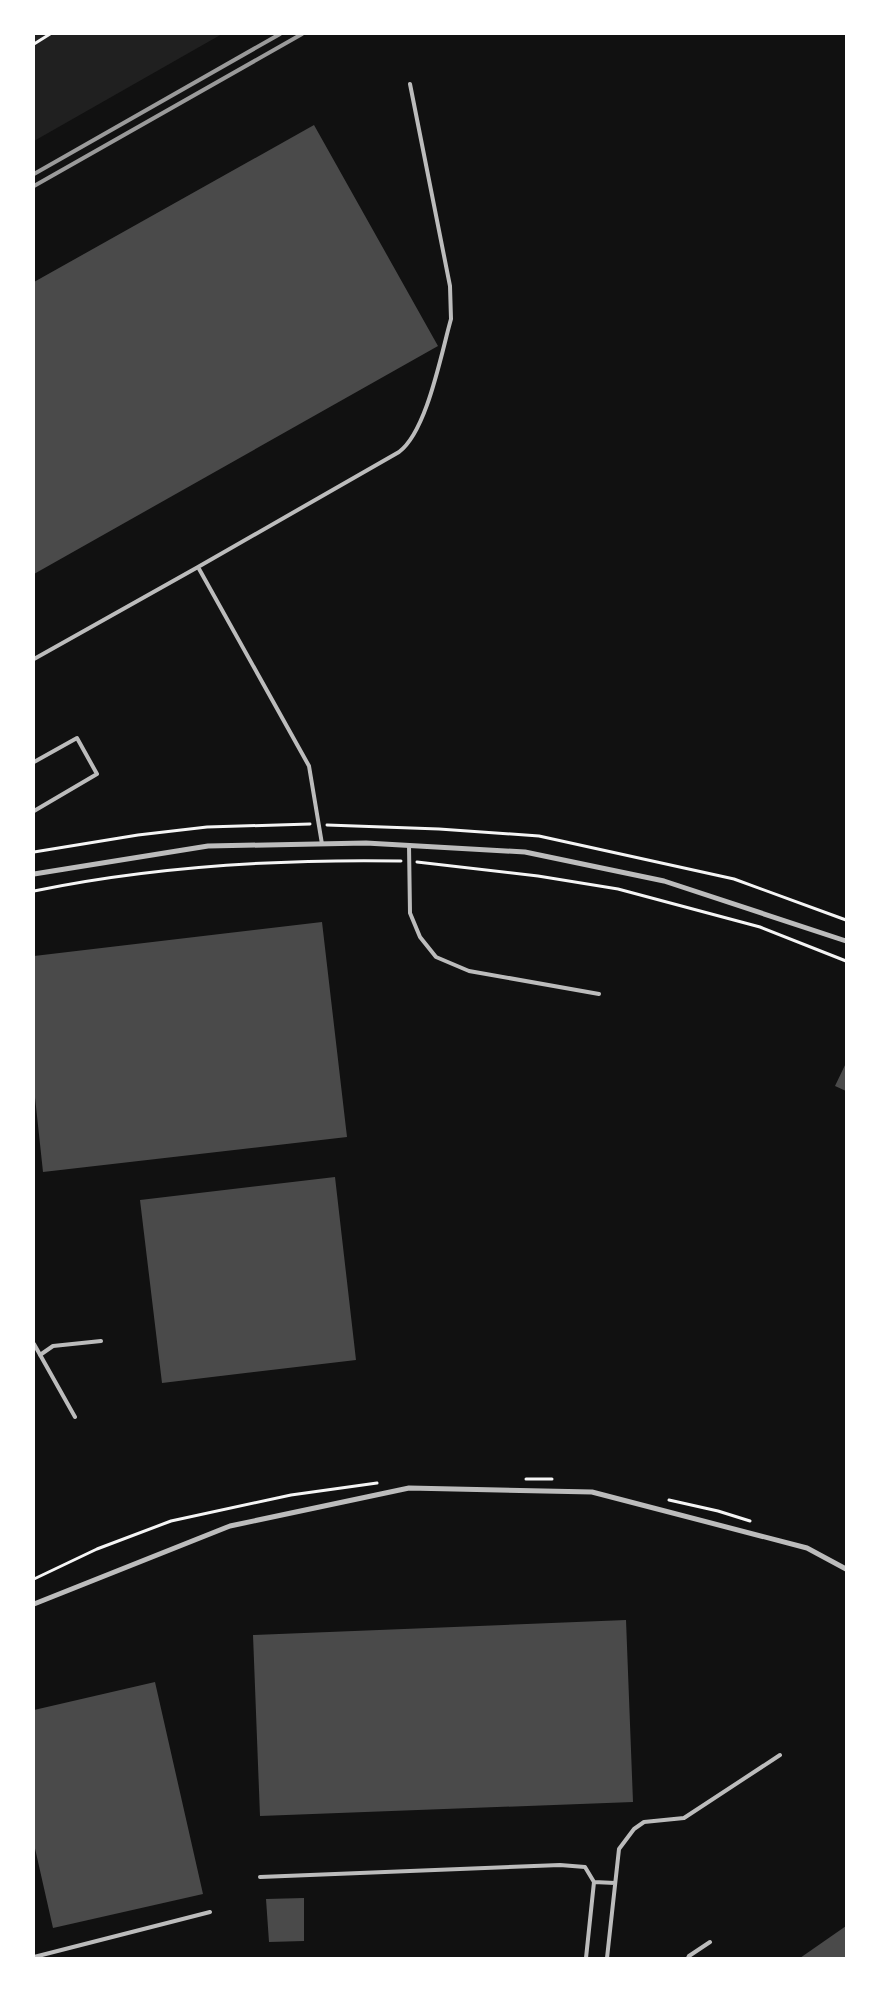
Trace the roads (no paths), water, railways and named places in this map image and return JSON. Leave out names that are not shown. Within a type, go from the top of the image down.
[{"type":"street","points":[[34,874],[208,846],[366,843],[526,852],[664,881],[846,941]]},
{"type":"street","points":[[34,1604],[230,1526],[409,1488],[592,1492],[807,1548],[846,1569]]},
{"type":"lane","points":[[34,659],[399,452],[408,446],[416,434],[425,412],[451,319],[452,309],[450,286],[410,84]]},
{"type":"lane","points":[[198,567],[309,766],[322,844]]},
{"type":"lane","points":[[34,762],[77,738],[97,774],[34,811]]},
{"type":"lane","points":[[409,845],[410,913],[420,937],[436,957],[469,972],[599,994]]},
{"type":"lane","points":[[40,1355],[53,1346],[102,1341]]},
{"type":"lane","points":[[34,1344],[74,1418]]},
{"type":"lane","points":[[607,1958],[619,1849],[634,1829],[644,1822],[684,1818],[780,1754]]},
{"type":"lane","points":[[260,1877],[560,1865],[585,1867],[594,1882],[593,1908],[586,1958]]},
{"type":"lane","points":[[594,1882],[615,1884]]},
{"type":"lane","points":[[34,1957],[210,1912]]},
{"type":"lane","points":[[688,1958],[710,1942]]},
{"type":"railway","points":[[34,174],[280,34]]},
{"type":"railway","points":[[34,186],[302,34]]}]
